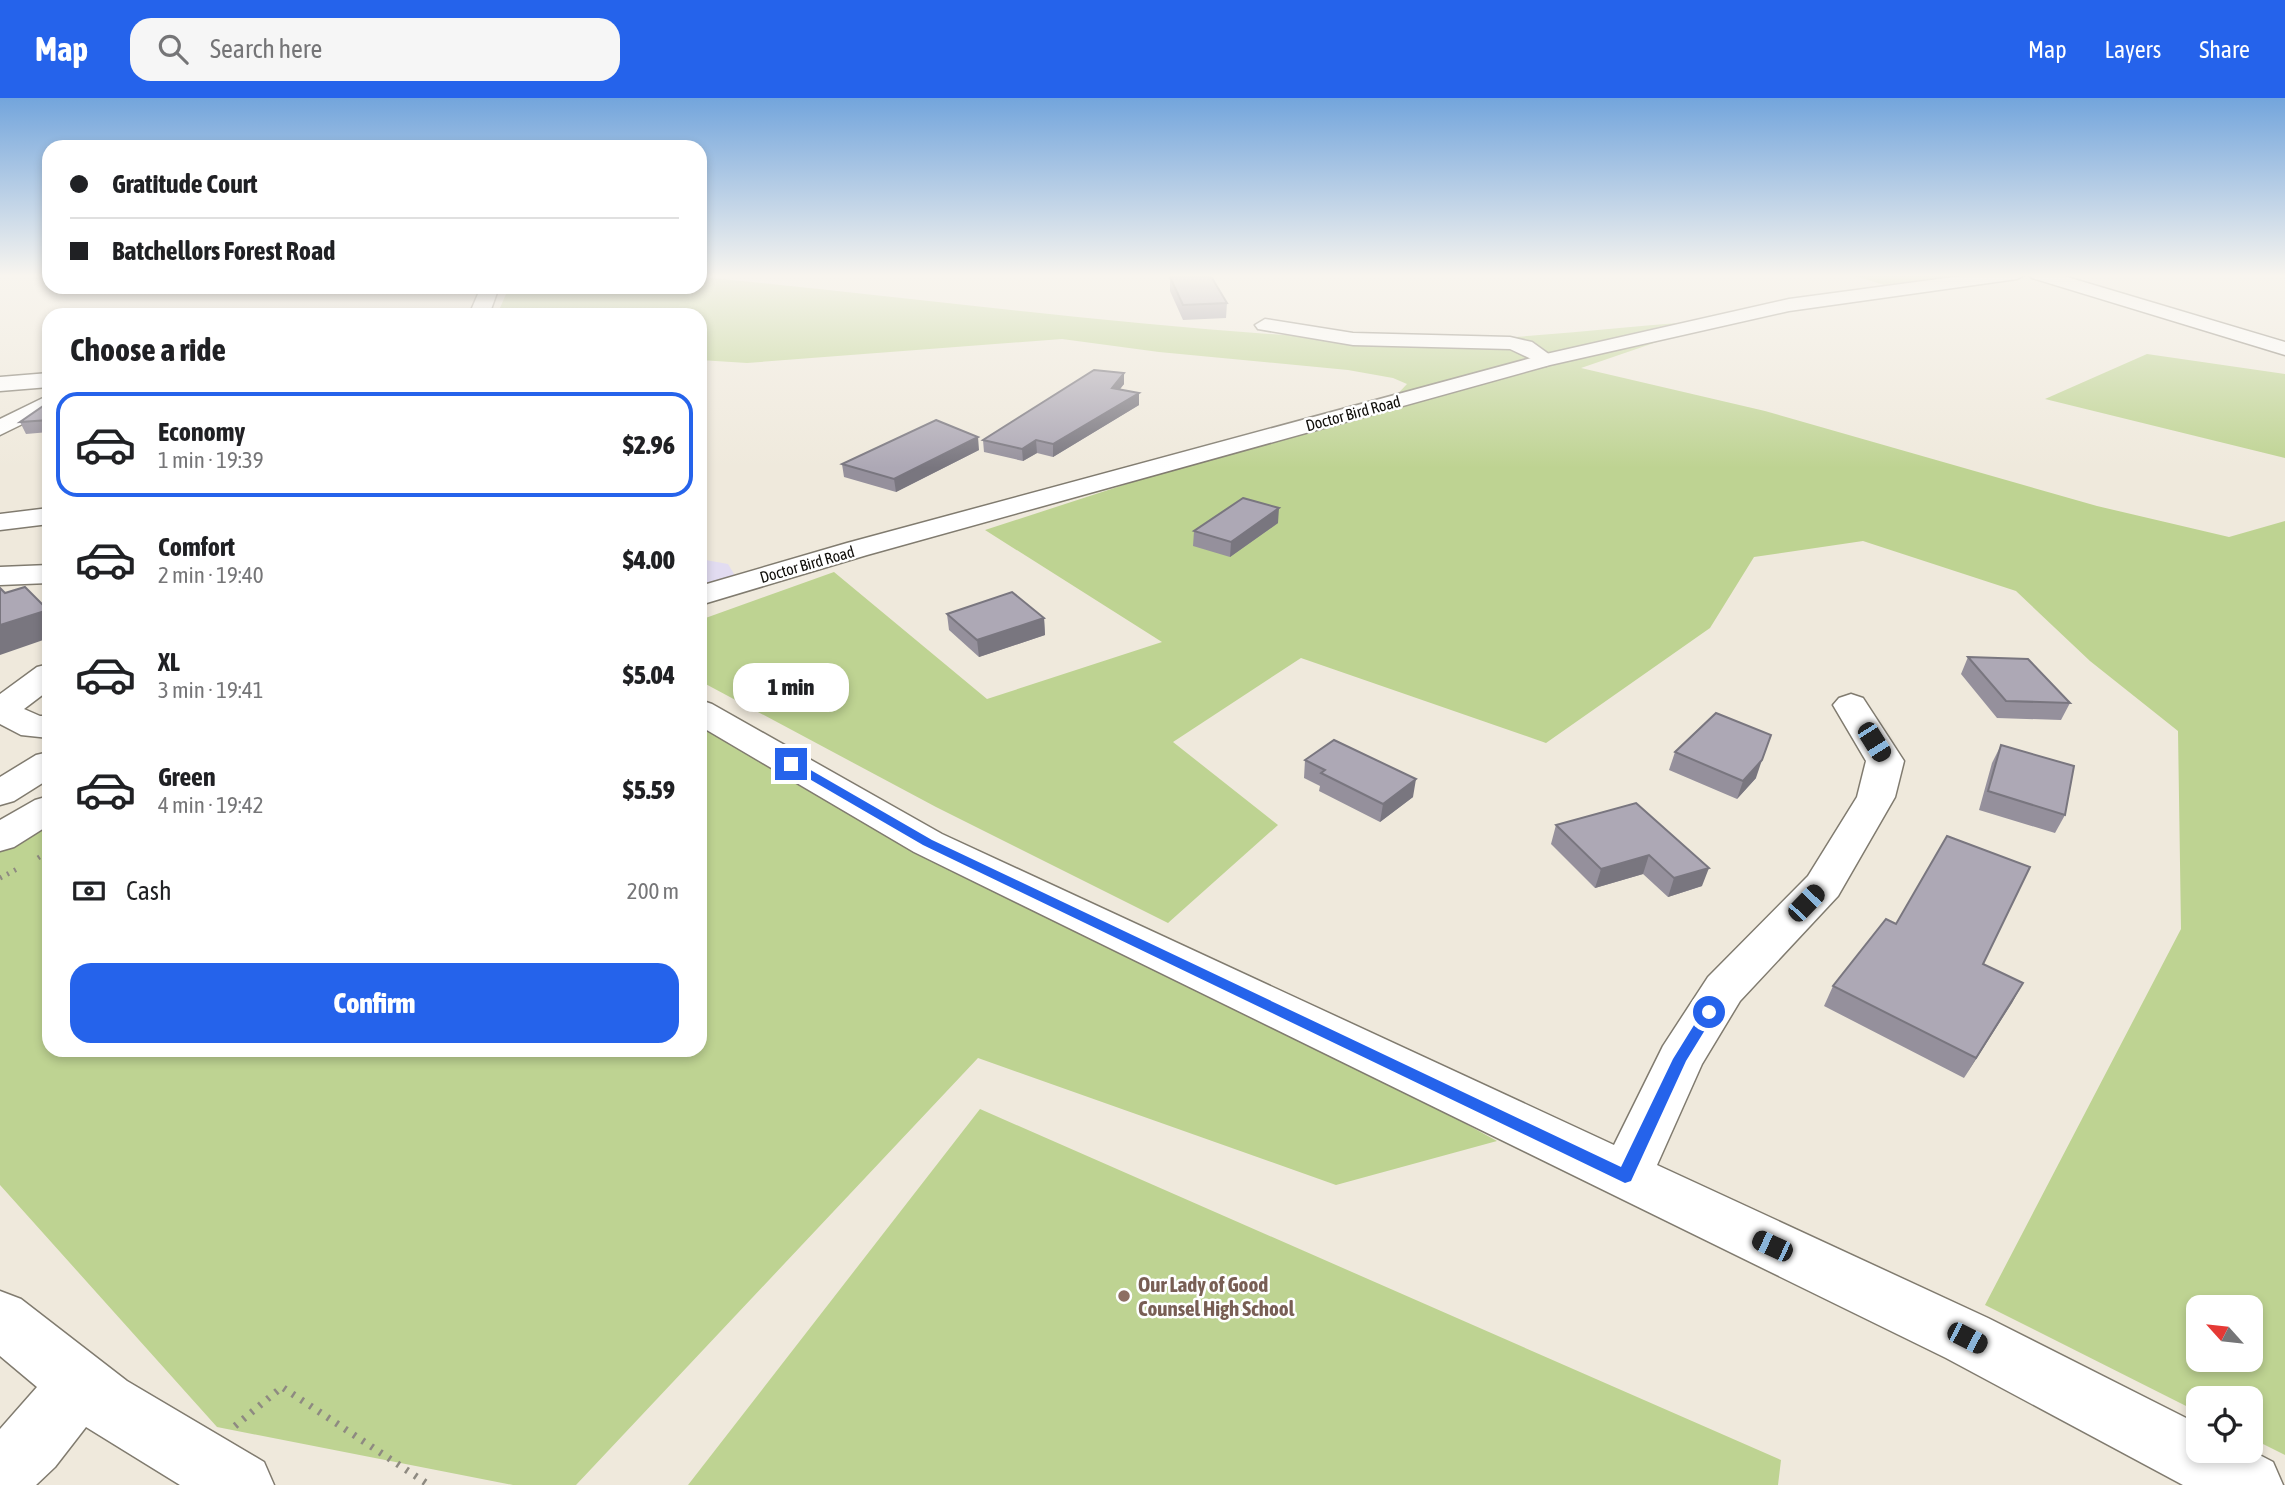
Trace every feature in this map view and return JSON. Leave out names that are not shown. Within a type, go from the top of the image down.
[{"type":"main road","points":[[1351,339],[1510,343],[1525,346],[1546,360]]},
{"type":"main road","name":"Doctor Bird Road","points":[[707,594],[857,549],[1546,360],[1638,339]]},
{"type":"main road","points":[[2251,339],[2285,349]]},
{"type":"main road","points":[[0,384],[42,381]]},
{"type":"main road","points":[[0,428],[42,406]]},
{"type":"main road","points":[[0,522],[42,517]]},
{"type":"main road","points":[[0,576],[42,574]]},
{"type":"main road","points":[[42,679],[0,711],[34,727],[42,727]]},
{"type":"main road","points":[[1625,1177],[1680,1059],[1724,989],[1823,886],[1876,797],[1885,761],[1850,705]]},
{"type":"main road","points":[[707,715],[928,843],[1967,1338],[2250,1485]]},
{"type":"main road","points":[[0,793],[42,767]]},
{"type":"main road","points":[[0,838],[42,812]]},
{"type":"main road","points":[[0,1319],[105,1403],[219,1472]]},
{"type":"main road","points":[[0,1474],[32,1444],[81,1383]]},
{"type":"path","points":[[219,1472],[282,1387],[429,1485]]},
{"type":"shaded area","points":[[707,560],[728,564],[740,584],[707,594]]},
{"type":"green space","points":[[707,339],[1352,339],[1416,341],[1666,339],[1581,368],[1765,411],[2097,506],[2229,537],[2285,521],[2285,1455],[2263,1444],[2263,1386],[2186,1386],[2186,1406],[1985,1305],[2181,929],[2178,731],[2090,661],[2016,591],[1863,541],[1754,557],[1710,628],[1546,743],[1301,658],[1173,742],[1278,825],[1168,923],[936,807],[707,685],[707,617],[834,572],[987,699],[1162,642],[985,530],[1324,420],[1388,404],[1407,384],[1393,378],[1348,370],[1159,352],[1062,339],[747,363],[707,360]]},
{"type":"green space","points":[[2147,354],[2285,374],[2285,458],[2045,399]]},
{"type":"green space","points":[[707,715],[1157,954],[1497,1141],[1336,1185],[978,1058],[576,1485],[513,1485],[217,1427],[0,1185],[0,838],[42,812],[42,1057],[707,1057]]},
{"type":"green space","name":"Our Lady of Good Counsel High School","points":[[980,1109],[1781,1460],[1778,1485],[688,1485]]},
{"type":"building","points":[[1094,370],[1124,373],[1112,388],[1139,393],[1053,444],[1036,440],[1022,449],[983,440]]},
{"type":"building","points":[[42,407],[42,420],[20,422]]},
{"type":"building","points":[[936,420],[978,437],[894,479],[842,464]]},
{"type":"building","points":[[1243,498],[1279,508],[1231,542],[1194,531]]},
{"type":"building","points":[[25,587],[42,604],[42,612],[0,625],[0,588],[5,593]]},
{"type":"building","points":[[1012,592],[1044,618],[977,640],[947,614]]},
{"type":"building","points":[[1968,657],[2028,659],[2070,703],[2006,701]]},
{"type":"building","points":[[1716,713],[1771,735],[1762,760],[1743,781],[1675,752]]},
{"type":"building","points":[[1334,740],[1416,779],[1383,804],[1321,773],[1325,770],[1305,760]]},
{"type":"building","points":[[2001,745],[2074,766],[2065,815],[1988,791]]},
{"type":"building","points":[[1636,803],[1709,868],[1674,878],[1649,855],[1601,869],[1556,825]]},
{"type":"building","points":[[1947,836],[2030,867],[1983,964],[2023,983],[1976,1058],[1833,986],[1886,919],[1896,924]]},
{"type":"place","name":"Our Lady of Good Counsel High School","points":[[1124,1296]]},
{"type":"route","points":[[791,764],[928,843],[1625,1177],[1680,1059],[1709,1012]]}]
